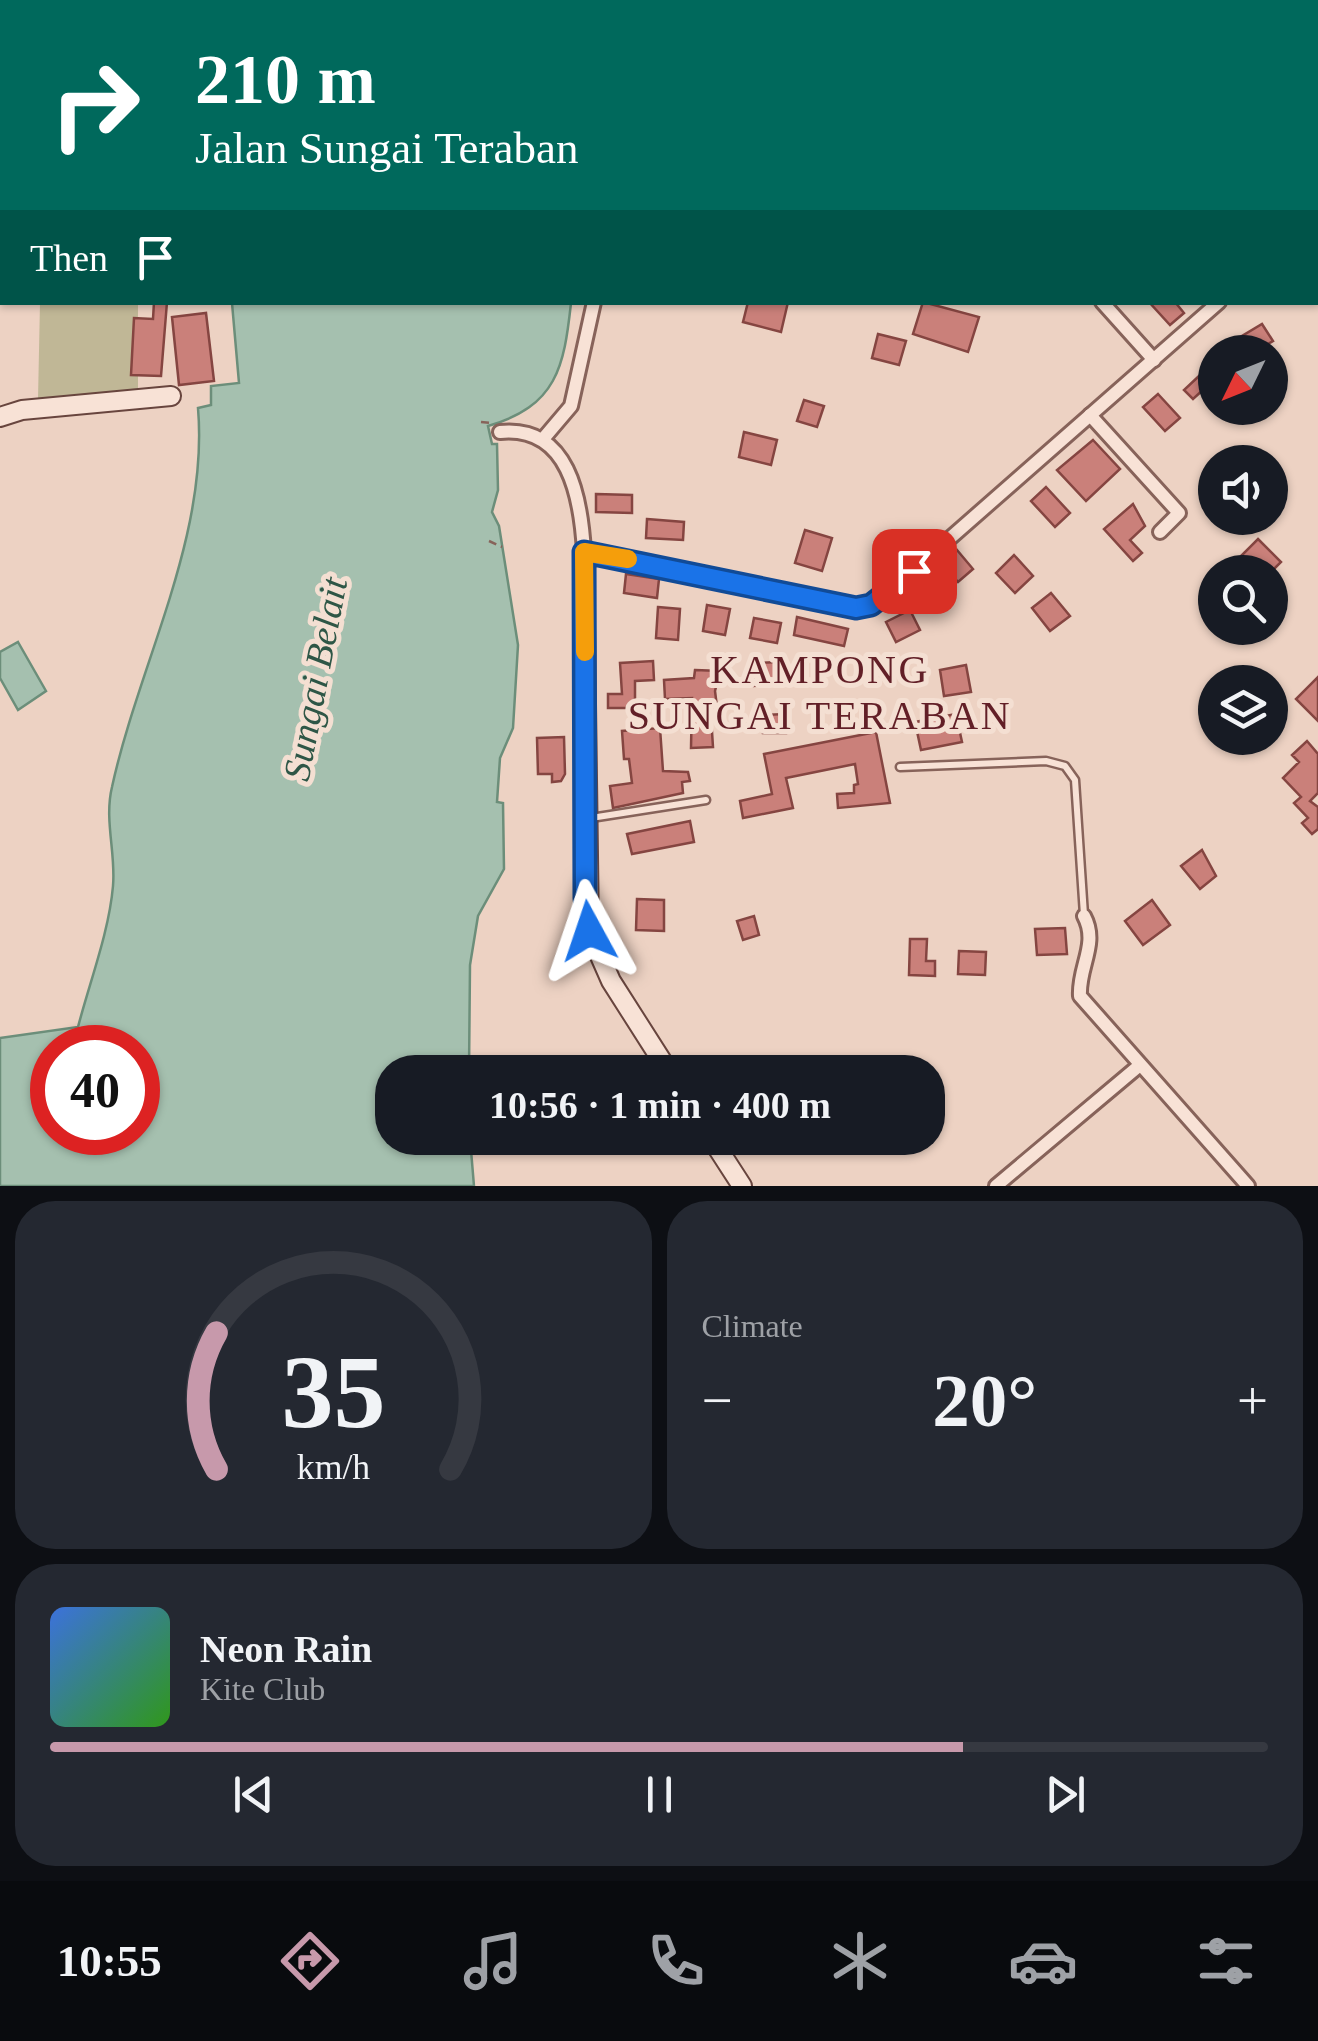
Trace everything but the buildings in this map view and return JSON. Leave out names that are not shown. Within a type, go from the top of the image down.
[{"type":"street","points":[[543,440],[572,406],[593,305]]},
{"type":"street","points":[[1105,305],[1154,360]]},
{"type":"street","points":[[584,552],[792,598],[856,608],[871,605],[1216,305]]},
{"type":"street","points":[[0,417],[22,410],[171,396]]},
{"type":"street","points":[[1090,415],[1179,513],[1160,532]]},
{"type":"street","points":[[499,428],[526,431],[543,440],[565,466],[575,487],[584,552],[585,898],[598,957],[659,1055]]},
{"type":"street","points":[[1084,916],[1090,927],[1089,954],[1078,976],[1080,996],[1248,1186]]},
{"type":"street","points":[[996,1186],[1140,1065]]},
{"type":"street","points":[[722,1155],[742,1186]]},
{"type":"lane","points":[[900,767],[1046,761],[1066,766],[1075,780],[1084,916]]},
{"type":"lane","points":[[585,820],[706,800]]},
{"type":"path","points":[[481,422],[499,428]]},
{"type":"path","points":[[489,541],[502,546]]},
{"type":"shaded area","points":[[40,305],[138,305],[138,389],[38,399]]},
{"type":"water","name":"Sungai Belait","points":[[232,305],[571,305],[565,346],[553,381],[529,407],[488,426],[492,444],[497,444],[498,490],[492,512],[499,526],[518,645],[513,728],[500,758],[497,802],[503,803],[504,869],[478,916],[470,965],[469,1055],[375,1055],[375,1155],[471,1155],[474,1186],[0,1186],[0,1038],[30,1034],[30,1155],[160,1155],[160,1025],[79,1025],[111,903],[112,787],[183,552],[199,457],[198,408],[211,405],[211,386],[239,383]]},
{"type":"water","points":[[18,642],[46,691],[18,710],[0,678],[0,652]]},
{"type":"slow traffic","points":[[585,652],[584,552],[628,559]]},
{"type":"district","name":"KAMPONG SUNGAI TERABAN","points":[[820,692]]},
{"type":"route","points":[[589,931],[585,898],[584,552],[792,598],[856,608],[871,605],[914,571]]}]
